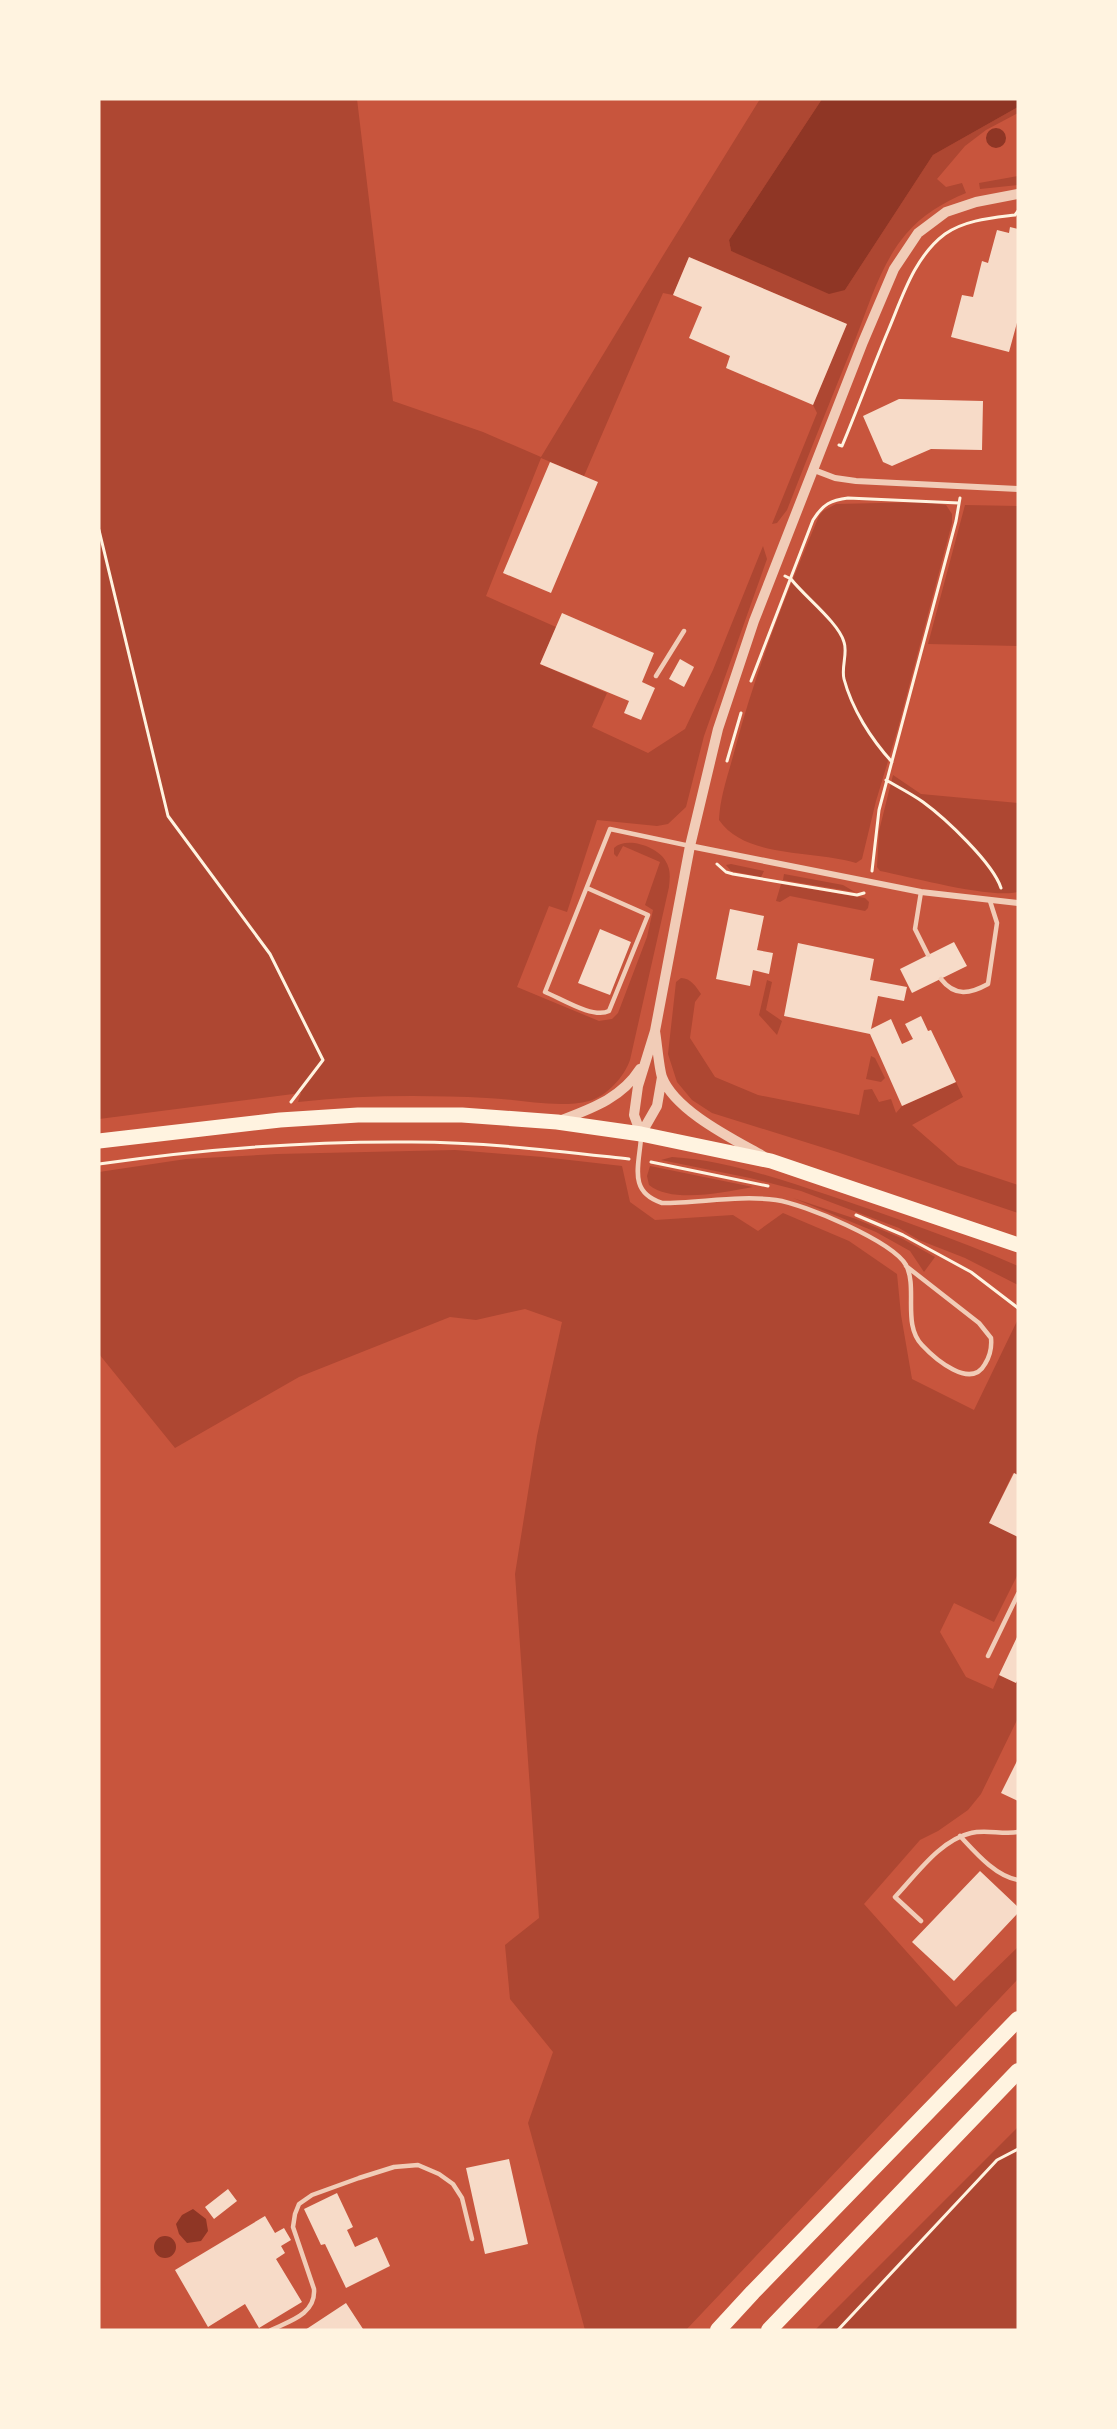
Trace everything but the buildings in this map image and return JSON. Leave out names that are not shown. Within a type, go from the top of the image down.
[{"type":"highway","points":[[718,2330],[1018,2019]]},
{"type":"highway","points":[[769,2330],[1018,2071]]},
{"type":"main road","points":[[99,1141],[269,1121],[358,1115],[462,1115],[557,1122],[641,1134],[771,1161],[1018,1245]]},
{"type":"street","points":[[641,1134],[635,1120],[635,1107],[644,1061],[655,1031],[690,846],[718,729],[744,649],[885,288],[904,251],[918,233],[946,212],[976,202],[1018,194]]},
{"type":"street","points":[[814,470],[835,478],[856,482],[1018,489]]},
{"type":"street","points":[[690,846],[921,892],[1018,903]]},
{"type":"street","points":[[641,1134],[657,1106],[662,1077],[655,1031]]},
{"type":"street","points":[[557,1122],[598,1106],[616,1096],[632,1080],[644,1061]]},
{"type":"street","points":[[662,1077],[683,1106],[692,1114],[771,1161]]},
{"type":"lane","points":[[656,676],[684,631]]},
{"type":"lane","points":[[587,888],[648,915],[609,1011],[595,1014],[545,992],[610,829],[690,846]]},
{"type":"lane","points":[[921,892],[915,929],[928,955]]},
{"type":"lane","points":[[941,979],[952,990],[959,993],[975,991],[988,984],[997,923],[990,901]]},
{"type":"lane","points":[[641,1134],[637,1178],[640,1187],[652,1199],[662,1203],[734,1199],[778,1200],[799,1206],[865,1234],[884,1246],[979,1323],[991,1338],[990,1356],[978,1373],[972,1376],[963,1374],[920,1343],[912,1321],[912,1295],[906,1266]]},
{"type":"lane","points":[[988,1656],[1018,1594]]},
{"type":"lane","points":[[921,1921],[895,1897],[939,1851],[960,1836],[973,1832],[1018,1832]]},
{"type":"lane","points":[[960,1836],[993,1867],[1012,1879],[1018,1880]]},
{"type":"lane","points":[[271,2330],[302,2315],[311,2307],[315,2298],[293,2227],[299,2204],[312,2195],[394,2168],[418,2165],[439,2174],[453,2184],[462,2198],[472,2239]]},
{"type":"path","points":[[826,439],[842,446],[902,295],[921,259],[946,233],[979,219],[1015,215],[1018,211]]},
{"type":"path","points":[[712,850],[721,868],[733,874],[857,895],[866,892],[871,881],[875,835],[886,780],[956,521],[962,488]]},
{"type":"path","points":[[751,683],[813,520],[829,501],[876,498],[959,503]]},
{"type":"path","points":[[99,530],[168,816],[270,954],[323,1060],[294,1101]]},
{"type":"path","points":[[774,570],[791,579],[832,622],[845,642],[844,677],[852,700],[874,743],[892,762]]},
{"type":"path","points":[[727,762],[743,705]]},
{"type":"path","points":[[886,780],[922,802],[974,850],[998,880],[1002,902]]},
{"type":"path","points":[[99,1164],[158,1155],[281,1146],[412,1142],[502,1146],[639,1160],[773,1187]]},
{"type":"path","points":[[850,1213],[903,1235],[971,1272],[1018,1308]]},
{"type":"path","points":[[838,2330],[997,2160],[1018,2149]]},
{"type":"shaded area","points":[[99,99],[357,99],[393,401],[483,432],[541,457],[760,99],[822,99],[729,240],[731,251],[845,290],[933,155],[1018,107],[1018,113],[986,130],[965,146],[937,179],[946,187],[962,183],[966,193],[926,215],[906,234],[889,258],[876,285],[787,510],[777,523],[772,524],[817,413],[813,405],[847,324],[689,257],[673,295],[663,293],[584,476],[541,458],[486,596],[556,627],[540,664],[607,693],[592,727],[648,753],[685,729],[713,670],[763,546],[767,559],[704,736],[686,807],[668,824],[657,826],[597,820],[567,912],[549,906],[517,987],[599,1021],[612,1019],[618,1013],[647,937],[653,910],[645,905],[660,862],[623,846],[617,857],[614,854],[614,848],[626,843],[634,843],[649,847],[661,855],[669,870],[669,887],[630,1060],[624,1073],[602,1095],[589,1101],[564,1104],[487,1098],[416,1096],[298,1102],[301,1093],[99,1119]]},
{"type":"shaded area","points":[[822,99],[1018,99],[1018,107],[933,155],[845,290],[829,294],[731,251],[729,240]]},
{"type":"shaded area","points":[[996,128],[1003,131],[1006,138],[1003,145],[996,148],[989,145],[986,138],[989,131]]},
{"type":"shaded area","points":[[1018,176],[1018,185],[980,189],[979,183]]},
{"type":"shaded area","points":[[926,502],[946,505],[952,514],[952,523],[862,859],[856,863],[782,851],[746,841],[731,833],[719,820],[723,793],[743,719],[762,660],[819,516],[836,504]]},
{"type":"shaded area","points":[[965,505],[1018,506],[1018,646],[928,644]]},
{"type":"shaded area","points":[[893,775],[921,794],[1018,803],[1018,892],[989,893],[880,871],[877,867],[879,831]]},
{"type":"shaded area","points":[[726,865],[764,871],[761,877],[731,871]]},
{"type":"shaded area","points":[[784,874],[843,885],[855,892],[783,880]]},
{"type":"shaded area","points":[[781,884],[865,898],[869,902],[868,908],[865,911],[790,896],[780,902],[776,901]]},
{"type":"shaded area","points":[[681,978],[690,981],[701,994],[695,1002],[690,1038],[715,1077],[758,1095],[859,1115],[864,1090],[872,1089],[879,1102],[891,1099],[896,1113],[902,1106],[956,1082],[963,1097],[912,1125],[958,1165],[1018,1185],[1018,1213],[712,1113],[692,1100],[677,1082],[668,1054],[676,982]]},
{"type":"shaded area","points":[[767,980],[772,982],[766,1010],[782,1021],[777,1035],[759,1015]]},
{"type":"shaded area","points":[[871,1056],[875,1058],[885,1078],[881,1082],[866,1079]]},
{"type":"shaded area","points":[[455,1150],[622,1166],[630,1202],[655,1220],[733,1215],[758,1231],[783,1213],[849,1241],[897,1274],[901,1315],[912,1379],[974,1410],[1018,1319],[1018,1475],[1013,1473],[990,1522],[1018,1537],[1018,1574],[994,1622],[954,1603],[940,1632],[966,1677],[993,1689],[999,1675],[1016,1683],[1018,1679],[1018,1718],[981,1794],[968,1810],[938,1831],[920,1840],[864,1904],[956,2007],[1018,1947],[1018,1979],[686,2330],[585,2330],[528,2123],[553,2052],[510,1999],[505,1945],[539,1918],[515,1574],[537,1436],[562,1322],[525,1309],[476,1320],[450,1317],[299,1377],[175,1448],[99,1354],[99,1172],[186,1159],[277,1154]]},
{"type":"shaded area","points":[[672,1157],[712,1162],[752,1171],[924,1229],[1018,1266],[1018,1285],[965,1258],[919,1240],[899,1228],[801,1191],[661,1160]]},
{"type":"shaded area","points":[[650,1166],[753,1187],[699,1195],[671,1194],[649,1185],[647,1176]]},
{"type":"shaded area","points":[[793,1198],[856,1219],[901,1238],[935,1257],[924,1272],[910,1251],[876,1232]]},
{"type":"shaded area","points":[[1018,2127],[1018,2330],[815,2330]]},
{"type":"shaded area","points":[[193,2209],[206,2219],[208,2231],[201,2241],[187,2243],[179,2234],[176,2224],[182,2215]]},
{"type":"shaded area","points":[[165,2236],[173,2239],[176,2247],[173,2255],[165,2258],[157,2255],[154,2247],[157,2239]]}]
